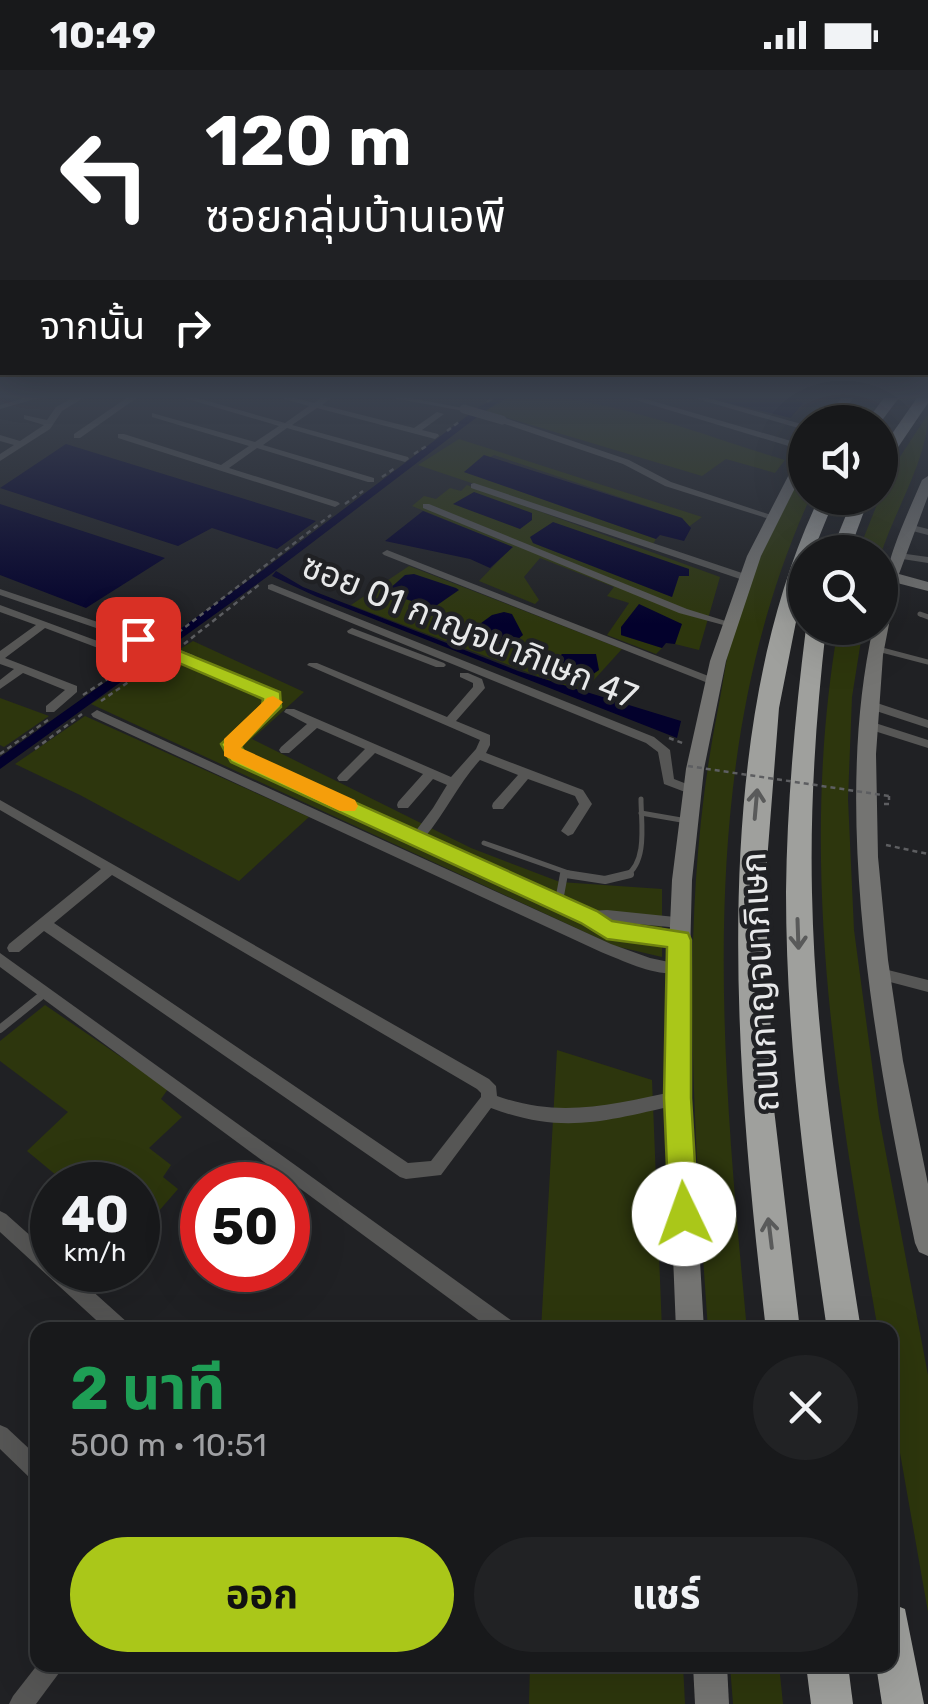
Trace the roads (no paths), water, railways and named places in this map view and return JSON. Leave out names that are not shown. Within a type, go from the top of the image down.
[{"type":"highway","name":"ถนนกาญจนาภิเษก","points":[[782,1322],[763,1175],[753,1018],[752,869],[775,653],[803,555],[820,515]]},
{"type":"highway","name":"ถนนกาญจนาภิเษก","points":[[814,645],[805,703],[796,882],[800,997],[816,1157],[843,1322]]},
{"type":"highway","points":[[828,1672],[832,1704]]},
{"type":"highway","points":[[897,1672],[902,1704]]},
{"type":"main road","points":[[898,556],[918,530],[928,480]]},
{"type":"main road","points":[[690,1322],[677,1098],[678,969],[689,821],[699,747],[727,623],[771,512],[788,482]]},
{"type":"main road","points":[[898,579],[928,587]]},
{"type":"main road","points":[[877,645],[870,715],[868,844],[880,974],[920,1175],[928,1244]]},
{"type":"main road","points":[[710,1672],[712,1704]]},
{"type":"street","points":[[237,471],[340,504]]},
{"type":"street","points":[[341,471],[371,480]]},
{"type":"street","points":[[644,471],[726,504],[771,512]]},
{"type":"street","points":[[474,486],[744,577]]},
{"type":"street","points":[[426,506],[684,611],[727,623]]},
{"type":"street","points":[[388,553],[712,681]]},
{"type":"street","points":[[898,556],[928,560]]},
{"type":"street","points":[[270,582],[650,740],[664,750],[668,781],[693,790]]},
{"type":"street","points":[[0,592],[138,639],[274,697],[271,707],[230,744],[235,756],[418,836],[589,917],[607,930],[680,931]]},
{"type":"street","points":[[0,608],[118,652]]},
{"type":"street","points":[[44,624],[0,658],[73,690],[53,712]]},
{"type":"street","points":[[352,632],[478,680],[479,688],[448,722]]},
{"type":"street","points":[[313,665],[486,738],[478,755],[454,783],[450,797],[418,836]]},
{"type":"street","points":[[0,684],[22,668]]},
{"type":"street","points":[[93,710],[606,948],[649,964],[678,969]]},
{"type":"street","points":[[290,712],[454,783]]},
{"type":"street","points":[[870,715],[928,724]]},
{"type":"street","points":[[870,715],[928,744]]},
{"type":"street","points":[[285,750],[316,723]]},
{"type":"street","points":[[343,778],[373,748]]},
{"type":"street","points":[[478,755],[578,792],[585,799],[582,811],[568,830]]},
{"type":"street","points":[[403,805],[431,773]]},
{"type":"street","points":[[498,806],[526,773]]},
{"type":"street","points":[[0,804],[483,1084],[490,1091],[488,1100],[435,1169],[406,1171],[44,924]]},
{"type":"street","points":[[111,868],[7,954],[47,992],[497,1322]]},
{"type":"street","points":[[880,974],[928,986]]},
{"type":"street","points":[[488,1100],[530,1116],[570,1120],[677,1098]]},
{"type":"street","points":[[0,1220],[30,1247]]},
{"type":"street","points":[[79,1292],[112,1322]]},
{"type":"street","points":[[0,1435],[30,1464]]},
{"type":"street","points":[[22,1704],[46,1672]]},
{"type":"lane","points":[[920,614],[928,616]]},
{"type":"lane","points":[[876,648],[928,662]]},
{"type":"lane","points":[[484,842],[564,874],[606,880],[624,877],[635,870],[641,798]]},
{"type":"lane","points":[[641,813],[689,821]]},
{"type":"lane","points":[[558,903],[564,874]]},
{"type":"lane","points":[[0,1030],[47,992]]},
{"type":"waterway","points":[[0,764],[400,471]]}]
